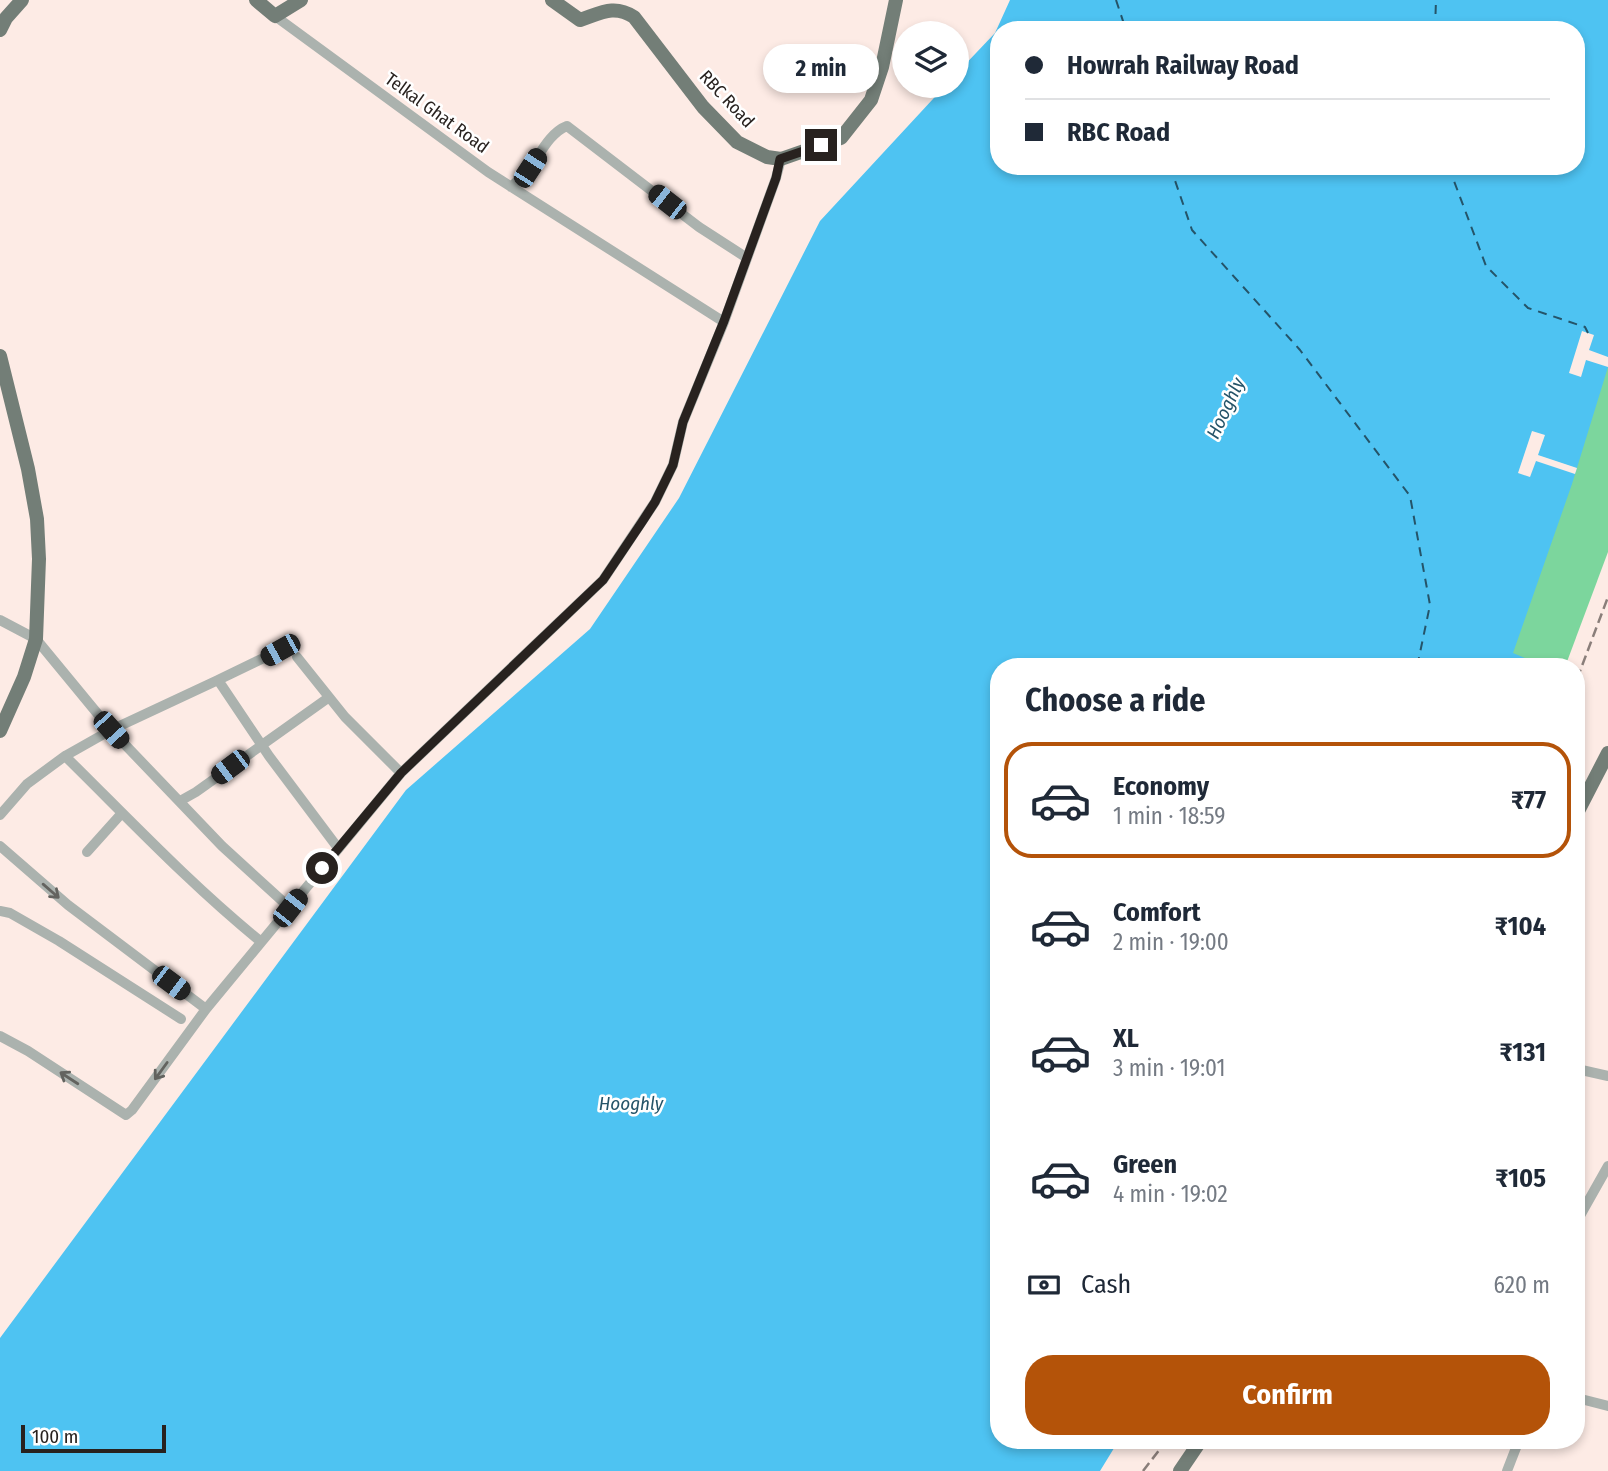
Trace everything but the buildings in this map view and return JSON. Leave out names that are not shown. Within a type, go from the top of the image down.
[{"type":"main road","points":[[2,21],[22,0]]},
{"type":"main road","points":[[259,3],[275,16],[301,0]]},
{"type":"main road","name":"RBC Road","points":[[552,0],[580,20],[609,10],[624,11],[634,17],[703,107],[737,142],[767,157],[780,159]]},
{"type":"main road","points":[[780,159],[841,138],[871,100],[882,67],[896,0]]},
{"type":"main road","points":[[0,731],[24,677],[36,639],[40,559],[37,519],[28,469],[1,364]]},
{"type":"main road","points":[[1585,798],[1608,754]]},
{"type":"main road","points":[[1180,1471],[1195,1449]]},
{"type":"street","name":"Telkal Ghat Road","points":[[275,16],[512,187],[724,321]]},
{"type":"street","points":[[512,187],[561,128],[567,126],[699,227],[747,258]]},
{"type":"street","points":[[0,1036],[127,1115],[206,1009],[401,773],[603,580],[655,502],[673,465],[683,422],[724,321],[776,178],[780,159]]},
{"type":"street","points":[[0,620],[36,639],[150,773],[222,846],[290,908]]},
{"type":"street","points":[[0,815],[27,784],[65,756],[111,730],[249,667],[280,650]]},
{"type":"street","points":[[297,657],[328,698],[401,773]]},
{"type":"street","points":[[218,680],[260,744],[338,848]]},
{"type":"street","points":[[180,801],[328,698]]},
{"type":"street","points":[[65,756],[213,903],[260,942]]},
{"type":"street","points":[[87,852],[122,813]]},
{"type":"street","points":[[0,846],[68,905],[206,1009]]},
{"type":"street","points":[[0,911],[10,913],[59,941],[181,1019]]},
{"type":"street","points":[[1585,1071],[1608,1076]]},
{"type":"street","points":[[1585,1207],[1608,1166]]},
{"type":"street","points":[[1585,1400],[1608,1406]]},
{"type":"street","points":[[1507,1471],[1515,1449]]},
{"type":"green space","points":[[1608,352],[1608,552],[1568,658],[1506,658]]},
{"type":"water","name":"Hooghly","points":[[1010,0],[1608,0],[1608,367],[1572,484],[1513,653],[1525,658],[990,658],[990,1449],[1113,1449],[1100,1471],[0,1471],[0,1338],[406,790],[590,629],[679,498],[820,221],[934,98],[969,98],[969,60],[990,38],[990,175],[1585,175],[1585,21],[1000,21]]},
{"type":"pier","points":[[1582,331],[1594,335],[1589,350],[1608,357],[1608,367],[1586,360],[1581,377],[1569,373]]},
{"type":"pier","points":[[1532,431],[1545,435],[1538,455],[1577,468],[1575,474],[1536,461],[1530,477],[1518,473]]},
{"type":"ferry route","points":[[1116,0],[1123,21]]},
{"type":"ferry route","points":[[1435,21],[1436,0]]},
{"type":"ferry route","points":[[1173,175],[1192,230],[1300,350],[1410,496],[1430,605],[1419,658]]},
{"type":"ferry route","points":[[1453,175],[1486,266],[1528,308],[1585,327],[1588,333]]},
{"type":"railway","points":[[1585,658],[1608,597]]},
{"type":"railway","points":[[1143,1471],[1160,1449]]},
{"type":"route","points":[[322,868],[401,773],[603,580],[655,502],[673,465],[683,422],[724,321],[776,178],[780,159],[821,145]]}]
